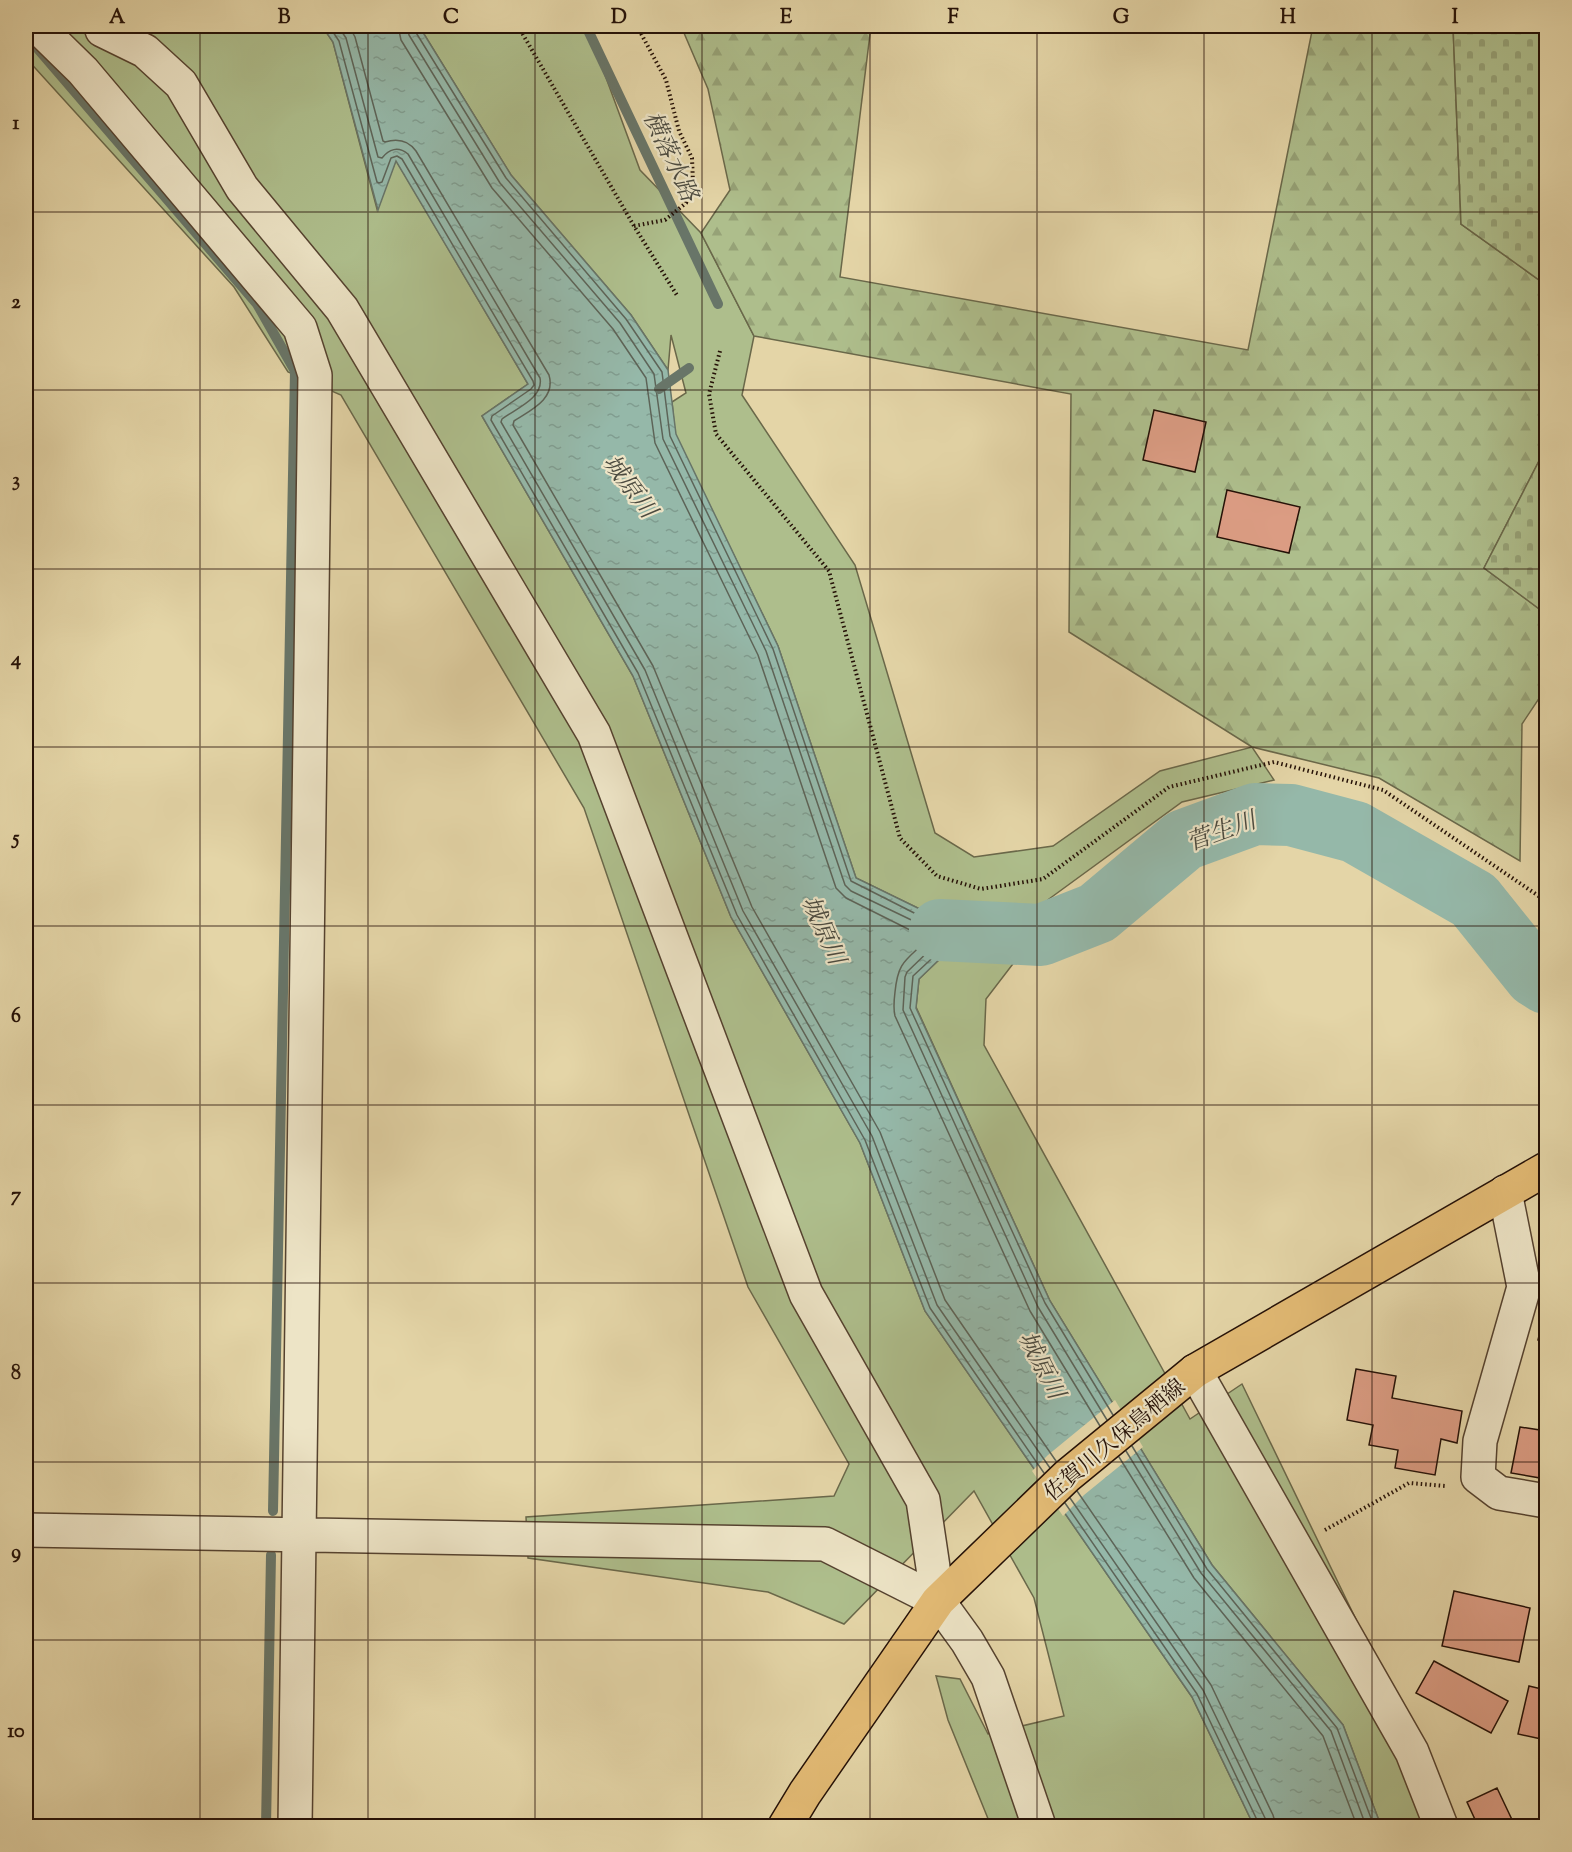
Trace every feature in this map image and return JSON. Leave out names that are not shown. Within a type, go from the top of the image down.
[{"type":"main road","name":"佐賀川久保鳥栖線","points":[[785,1827],[805,1793],[938,1601],[1067,1476],[1195,1371],[1546,1169]]},
{"type":"street","points":[[37,26],[83,71],[300,328],[315,375],[295,1827]]},
{"type":"street","points":[[83,71],[102,28],[145,51],[181,84],[242,188],[342,309],[594,734],[806,1294],[923,1500],[938,1601]]},
{"type":"street","points":[[1505,1192],[1524,1287],[1480,1441],[1478,1477],[1499,1493],[1546,1501]]},
{"type":"street","points":[[1195,1371],[1412,1752],[1441,1827]]},
{"type":"street","points":[[26,1530],[825,1544],[938,1601],[967,1641],[988,1677],[1039,1827]]},
{"type":"path","points":[[518,26],[678,297]]},
{"type":"path","points":[[634,226],[666,220],[686,203],[693,183],[692,158],[680,132],[666,80],[637,26]]},
{"type":"path","points":[[720,351],[709,394],[716,434],[829,571],[900,838],[937,876],[981,889],[1043,879],[1169,787],[1275,762],[1383,790],[1546,902]]},
{"type":"path","points":[[1295,1547],[1409,1483],[1454,1486],[1478,1477]]},
{"type":"green space","points":[[26,26],[322,26],[333,42],[377,209],[396,160],[528,384],[482,416],[633,676],[731,917],[860,1143],[925,1311],[1192,1697],[1254,1826],[991,1826],[948,1720],[936,1676],[960,1679],[988,1734],[1064,1716],[1034,1598],[974,1491],[844,1624],[768,1592],[528,1558],[526,1517],[834,1496],[849,1464],[748,1287],[584,808],[341,395],[288,372],[234,287],[26,58]]},
{"type":"green space","points":[[419,26],[587,26],[640,170],[701,233],[754,336],[742,395],[855,565],[935,833],[974,857],[1053,846],[1160,771],[1252,747],[1274,780],[1182,802],[1049,899],[1028,918],[932,915],[856,878],[778,646],[675,434],[672,402],[686,393],[671,335],[668,370],[631,315],[511,175]]},
{"type":"green space","points":[[681,26],[871,26],[840,277],[1248,350],[1313,26],[1453,26],[1461,224],[1546,285],[1546,461],[1539,461],[1484,568],[1546,614],[1546,688],[1522,724],[1520,861],[1379,778],[1252,747],[1069,632],[1071,394],[754,336],[701,233],[730,190],[708,89]]},
{"type":"green space","points":[[1453,26],[1546,26],[1546,285],[1461,224]]},
{"type":"green space","points":[[1539,461],[1546,461],[1546,614],[1484,568]]},
{"type":"green space","points":[[1025,948],[986,999],[984,1045],[1190,1419],[1242,1384],[1456,1826],[1381,1826],[1343,1725],[1212,1565],[1050,1301],[916,1007],[919,979],[944,955]]},
{"type":"water","name":"城原川","points":[[322,26],[419,26],[511,175],[631,315],[668,370],[676,434],[778,646],[856,878],[932,915],[1028,918],[1025,948],[944,955],[919,979],[916,1008],[1050,1301],[1212,1565],[1343,1725],[1381,1826],[1254,1826],[1192,1697],[925,1311],[860,1143],[731,917],[633,676],[482,416],[528,384],[396,161],[378,210],[333,42]]},
{"type":"pier","points":[[1115,1400],[1143,1447],[1084,1495],[1063,1516],[1032,1471]]},
{"type":"building","points":[[1154,410],[1206,422],[1195,472],[1143,460]]},
{"type":"building","points":[[1227,490],[1300,507],[1289,553],[1217,537]]},
{"type":"building","points":[[1546,1308],[1546,1342],[1538,1340]]},
{"type":"building","points":[[1356,1369],[1396,1376],[1392,1398],[1462,1411],[1457,1443],[1441,1439],[1435,1475],[1395,1468],[1398,1450],[1369,1445],[1373,1425],[1347,1420]]},
{"type":"building","points":[[1520,1427],[1546,1431],[1546,1479],[1511,1473]]},
{"type":"building","points":[[1454,1591],[1530,1608],[1519,1662],[1442,1646]]},
{"type":"building","points":[[1434,1661],[1508,1701],[1491,1733],[1416,1693]]},
{"type":"building","points":[[1529,1686],[1546,1690],[1546,1740],[1518,1734]]},
{"type":"building","points":[[1497,1788],[1515,1826],[1478,1826],[1467,1802]]},
{"type":"waterway","name":"横落水路","points":[[586,26],[718,304]]},
{"type":"waterway","points":[[32,42],[257,304],[295,371],[273,1511]]},
{"type":"waterway","points":[[659,389],[689,368]]},
{"type":"waterway","name":"菅生川","points":[[940,930],[1041,935],[1097,913],[1184,840],[1255,814],[1291,815],[1355,832],[1474,900],[1535,976],[1546,983]]},
{"type":"waterway","points":[[266,1826],[271,1555]]}]
